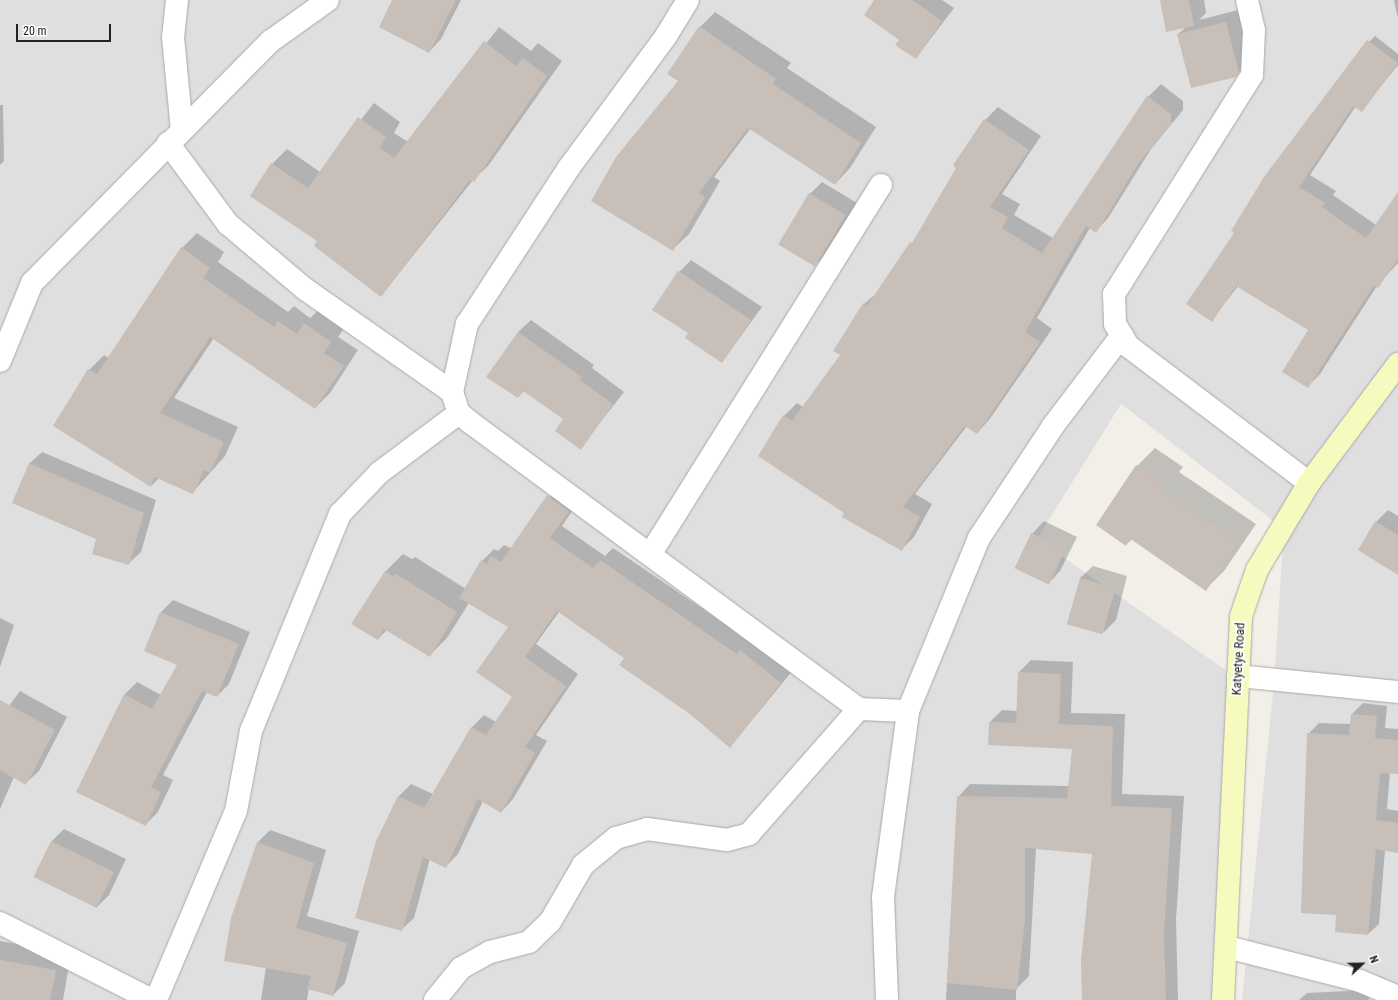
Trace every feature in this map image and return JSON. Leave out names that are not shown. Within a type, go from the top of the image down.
[{"type":"street","points":[[177,0],[173,37],[175,136],[228,224],[304,289],[452,392]]},
{"type":"street","points":[[2,354],[32,284],[175,136],[271,41],[328,0]]},
{"type":"street","points":[[688,0],[666,36],[568,169],[467,324],[452,392],[459,413],[651,553],[859,709],[908,711]]},
{"type":"street","points":[[1247,0],[1254,30],[1252,75],[1114,294],[1115,324],[1128,346],[1309,483]]},
{"type":"street","points":[[651,553],[881,185]]},
{"type":"street","points":[[887,1000],[883,897],[908,711],[979,538],[1053,426],[1122,335]]},
{"type":"street","name":"Katyetye Road","points":[[1223,1000],[1227,947],[1241,616],[1257,570],[1309,483],[1398,364]]},
{"type":"street","points":[[156,1000],[236,810],[251,730],[340,514],[379,473],[459,413]]},
{"type":"street","points":[[1238,676],[1398,692]]},
{"type":"street","points":[[435,1000],[461,968],[490,952],[529,942],[550,922],[583,865],[616,838],[647,829],[727,840],[749,834],[859,709]]},
{"type":"street","points":[[0,923],[152,1000]]},
{"type":"street","points":[[1227,947],[1360,980],[1398,998]]},
{"type":"shaded area","points":[[0,0],[1398,0],[1398,1000],[1242,1000],[1274,683],[1284,529],[1121,404],[1037,539],[1227,671],[1212,1000],[0,1000]]},
{"type":"building","points":[[392,0],[456,0],[429,53],[379,27]]},
{"type":"building","points":[[874,0],[912,0],[942,21],[916,59],[895,45],[899,40],[864,15]]},
{"type":"building","points":[[1160,0],[1189,0],[1194,26],[1166,32]]},
{"type":"building","points":[[1226,22],[1239,73],[1236,77],[1191,88],[1177,34]]},
{"type":"building","points":[[699,26],[776,79],[773,84],[861,143],[835,185],[748,128],[699,193],[705,197],[673,251],[591,201],[616,157],[678,81],[667,74]]},
{"type":"building","points":[[1367,40],[1398,63],[1362,112],[1353,106],[1299,187],[1325,203],[1322,207],[1366,238],[1398,192],[1398,259],[1378,288],[1374,285],[1308,388],[1282,372],[1308,330],[1236,286],[1212,322],[1186,304],[1234,233],[1231,231],[1264,177]]},
{"type":"building","points":[[484,41],[516,66],[523,58],[547,76],[474,182],[470,180],[381,297],[314,246],[317,241],[250,196],[271,163],[308,188],[358,117],[386,137],[380,148],[394,158]]},
{"type":"building","points":[[1147,96],[1171,114],[1171,124],[1139,163],[1096,233],[1086,226],[1025,332],[1040,342],[977,434],[965,426],[903,507],[920,517],[902,551],[842,517],[844,513],[758,456],[783,415],[792,421],[840,355],[833,351],[863,303],[867,306],[910,242],[912,243],[956,168],[953,165],[984,119],[1029,150],[990,207],[1008,217],[1002,228],[1042,253]]},
{"type":"building","points":[[809,193],[846,215],[815,267],[778,244]]},
{"type":"building","points":[[181,247],[210,268],[203,278],[274,327],[278,321],[297,334],[304,323],[331,342],[324,353],[344,366],[315,409],[210,337],[160,413],[224,442],[210,473],[204,470],[193,494],[154,477],[151,487],[53,426],[88,369],[97,374]]},
{"type":"building","points":[[678,271],[751,320],[722,363],[685,338],[688,333],[652,310]]},
{"type":"building","points":[[518,332],[582,377],[580,380],[613,404],[581,450],[555,431],[563,419],[523,391],[518,398],[486,377]]},
{"type":"building","points":[[29,463],[144,513],[129,565],[92,554],[96,539],[12,503]]},
{"type":"building","points":[[1136,465],[1165,485],[1162,490],[1239,542],[1206,591],[1129,538],[1126,546],[1096,525]]},
{"type":"building","points":[[547,495],[569,511],[550,538],[593,568],[600,560],[737,654],[740,650],[781,683],[730,748],[690,714],[619,665],[624,658],[557,611],[525,657],[566,686],[525,747],[535,753],[501,813],[478,799],[446,868],[423,857],[402,931],[355,918],[376,841],[398,796],[424,808],[471,727],[486,735],[512,697],[476,672],[508,627],[459,598],[481,560],[487,564],[491,556],[501,562]]},
{"type":"building","points":[[1375,521],[1398,535],[1398,575],[1358,550]]},
{"type":"building","points":[[1031,533],[1065,549],[1049,584],[1015,568]]},
{"type":"building","points":[[385,571],[394,577],[396,574],[457,612],[430,657],[384,629],[378,640],[351,624]]},
{"type":"building","points":[[1080,578],[1116,588],[1102,634],[1067,624]]},
{"type":"building","points":[[160,612],[239,644],[217,697],[202,691],[151,787],[161,792],[146,826],[76,792],[124,694],[152,709],[177,665],[144,651]]},
{"type":"building","points":[[1018,672],[1061,674],[1059,724],[1113,726],[1111,806],[1172,808],[1164,933],[1166,1000],[1082,1000],[1081,961],[1092,854],[1025,848],[1025,920],[1017,990],[947,983],[957,796],[1067,798],[1072,749],[988,745],[989,722],[1016,723]]},
{"type":"building","points":[[0,700],[55,730],[26,785],[0,770]]},
{"type":"building","points":[[1351,714],[1377,716],[1375,738],[1398,740],[1398,774],[1380,773],[1376,820],[1398,823],[1398,853],[1376,849],[1368,935],[1335,932],[1336,915],[1301,913],[1307,733],[1349,735]]},
{"type":"building","points":[[51,841],[114,872],[96,908],[33,877]]},
{"type":"building","points":[[257,842],[314,863],[296,928],[347,943],[333,996],[307,989],[311,976],[224,961],[231,918]]},
{"type":"building","points":[[0,960],[56,970],[50,1000],[0,1000]]}]
